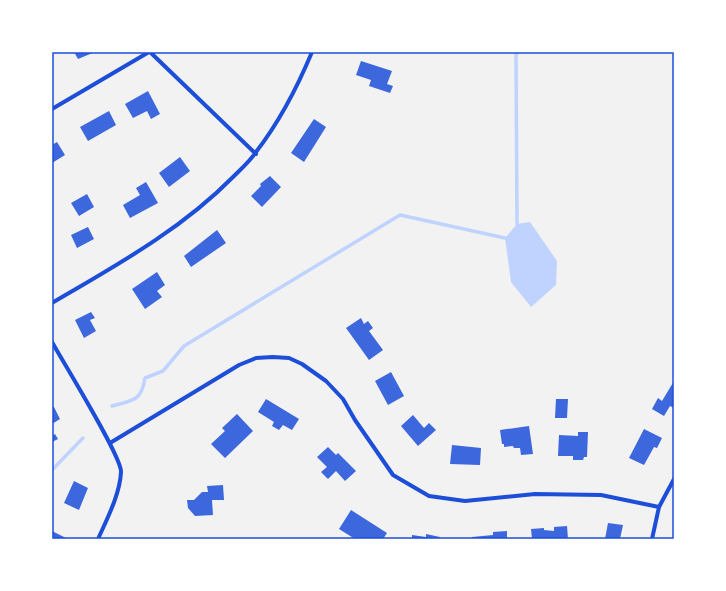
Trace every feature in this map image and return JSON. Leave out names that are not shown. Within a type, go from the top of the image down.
[{"type":"street","points":[[52,109],[149,52],[256,154]]},
{"type":"street","points":[[52,303],[173,229],[216,194],[256,154],[283,115],[297,89],[312,52]]},
{"type":"street","points":[[52,342],[110,443],[122,471],[113,507],[98,539]]},
{"type":"street","points":[[110,443],[239,365],[256,358],[288,358],[302,364],[326,381],[344,398],[355,420],[393,475],[429,496],[465,501],[535,494],[601,495],[659,507]]},
{"type":"street","points":[[652,539],[659,507],[674,480]]},
{"type":"water","points":[[530,222],[557,261],[556,285],[531,307],[511,282],[505,238],[517,224]]},
{"type":"building","points":[[74,52],[95,52],[78,59]]},
{"type":"building","points":[[361,61],[392,71],[387,84],[393,86],[390,93],[369,86],[371,80],[356,75]]},
{"type":"building","points":[[148,91],[160,114],[151,119],[147,111],[133,118],[125,104]]},
{"type":"building","points":[[109,111],[116,125],[88,141],[80,127]]},
{"type":"building","points":[[314,119],[326,127],[304,162],[291,153]]},
{"type":"building","points":[[57,142],[65,155],[52,163],[52,145]]},
{"type":"building","points":[[180,157],[190,171],[169,187],[159,173]]},
{"type":"building","points":[[270,176],[281,187],[262,207],[251,196],[261,186],[260,184]]},
{"type":"building","points":[[146,182],[158,203],[130,218],[123,205],[140,195],[136,188]]},
{"type":"building","points":[[87,194],[94,207],[79,216],[71,203]]},
{"type":"building","points":[[88,227],[94,239],[77,248],[71,235]]},
{"type":"building","points":[[217,230],[226,243],[191,267],[184,256]]},
{"type":"building","points":[[157,272],[165,285],[157,291],[162,297],[145,309],[132,289]]},
{"type":"building","points":[[91,312],[95,318],[90,320],[96,331],[84,338],[75,320]]},
{"type":"building","points":[[361,318],[364,324],[368,321],[373,328],[369,331],[383,350],[369,360],[346,328]]},
{"type":"building","points":[[391,372],[404,396],[388,405],[375,381]]},
{"type":"building","points":[[674,381],[674,408],[670,406],[664,416],[652,409],[658,398],[662,401]]},
{"type":"building","points":[[266,399],[299,419],[292,430],[283,425],[279,430],[272,426],[274,422],[258,412]]},
{"type":"building","points":[[556,399],[568,399],[567,418],[555,418]]},
{"type":"building","points":[[54,407],[60,419],[52,424],[52,408]]},
{"type":"building","points":[[237,414],[253,431],[225,458],[211,444],[225,431],[222,428]]},
{"type":"building","points":[[413,415],[424,428],[429,423],[436,430],[418,446],[401,426]]},
{"type":"building","points":[[529,426],[533,454],[521,455],[520,448],[514,448],[513,446],[504,447],[504,444],[502,444],[500,430]]},
{"type":"building","points":[[644,429],[662,438],[657,448],[654,447],[644,465],[629,458]]},
{"type":"building","points":[[578,432],[588,432],[587,457],[584,457],[583,460],[573,460],[573,456],[558,456],[559,435],[578,436]]},
{"type":"building","points":[[55,434],[58,439],[52,442],[52,436]]},
{"type":"building","points":[[452,445],[481,448],[480,465],[450,464]]},
{"type":"building","points":[[328,447],[336,455],[338,453],[356,471],[345,481],[336,471],[328,479],[321,472],[327,467],[317,457]]},
{"type":"building","points":[[74,481],[88,488],[79,510],[64,503]]},
{"type":"building","points":[[223,485],[224,500],[212,500],[213,515],[195,516],[188,508],[187,500],[194,500],[202,492],[208,492],[207,486]]},
{"type":"building","points":[[351,510],[387,533],[383,539],[355,539],[339,529]]},
{"type":"building","points":[[608,523],[623,525],[620,539],[605,539]]},
{"type":"building","points":[[567,526],[568,539],[532,539],[531,529],[544,528],[544,530],[554,531],[554,527]]},
{"type":"building","points":[[52,531],[68,539],[52,539]]},
{"type":"building","points":[[507,531],[507,539],[472,539],[472,537],[493,535],[493,532]]},
{"type":"building","points":[[426,534],[440,537],[439,539],[412,539],[412,535],[426,537]]},
{"type":"waterway","points":[[517,52],[517,224]]},
{"type":"waterway","points":[[112,406],[135,399],[141,392],[145,378],[163,371],[184,346],[400,215],[505,238]]},
{"type":"waterway","points":[[52,470],[83,438]]}]
